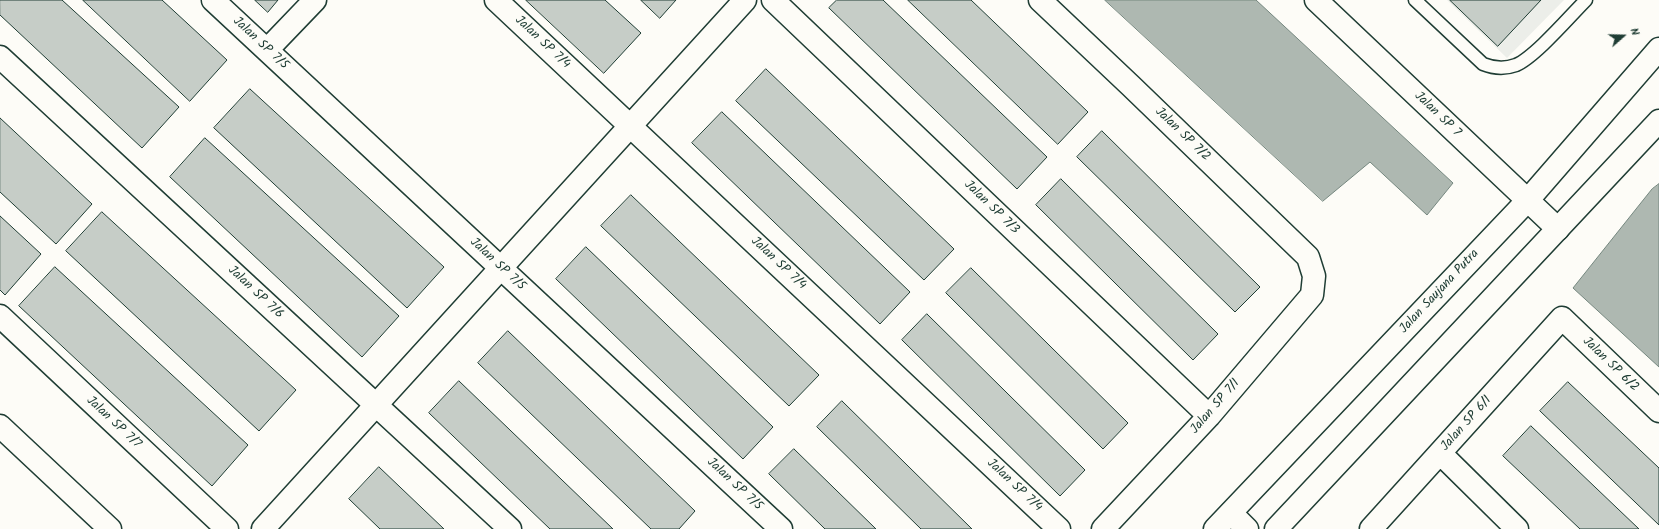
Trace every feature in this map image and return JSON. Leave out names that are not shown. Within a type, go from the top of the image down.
[{"type":"street","name":"Jalan SP 7/5","points":[[214,0],[781,529]]},
{"type":"street","points":[[267,50],[315,0]]},
{"type":"street","name":"Jalan SP 7/4","points":[[496,0],[1059,529]]},
{"type":"street","points":[[263,529],[744,0]]},
{"type":"street","name":"Jalan SP 7/3","points":[[773,0],[1209,416]]},
{"type":"street","name":"Jalan SP 7/2","points":[[1040,0],[1308,257],[1314,276]]},
{"type":"street","name":"Jalan SP 7","points":[[1316,0],[1558,229]]},
{"type":"street","name":"Jalan Saujana Putra","points":[[1215,529],[1527,201],[1659,49]]},
{"type":"street","name":"Jalan SP 7/6","points":[[0,57],[510,529]]},
{"type":"street","points":[[1276,529],[1659,121]]},
{"type":"street","name":"Jalan SP 7/1","points":[[1103,529],[1209,416],[1312,295],[1314,276]]},
{"type":"street","name":"Jalan SP 7/7","points":[[0,316],[227,529]]},
{"type":"street","name":"Jalan SP 6/2","points":[[1562,318],[1659,411]]},
{"type":"street","name":"Jalan SP 6/1","points":[[1371,529],[1562,318]]},
{"type":"street","points":[[0,426],[110,529]]},
{"type":"street","points":[[1440,453],[1517,529]]},
{"type":"street","points":[[1231,513],[1247,529]]},
{"type":"lane","points":[[1415,0],[1483,64],[1495,68],[1515,65],[1529,56],[1586,0]]},
{"type":"shaded area","points":[[1105,0],[1256,0],[1453,183],[1427,215],[1370,162],[1323,201]]},
{"type":"shaded area","points":[[1447,0],[1564,0],[1507,58]]},
{"type":"shaded area","points":[[1659,184],[1659,367],[1573,288],[1652,189]]},
{"type":"building","points":[[0,0],[62,0],[179,107],[142,148],[0,15]]},
{"type":"building","points":[[83,0],[162,0],[227,60],[190,101]]},
{"type":"building","points":[[255,0],[278,0],[268,12]]},
{"type":"building","points":[[526,0],[605,0],[641,33],[604,73]]},
{"type":"building","points":[[641,0],[676,0],[660,18]]},
{"type":"building","points":[[837,0],[883,0],[1047,157],[1017,189],[829,8]]},
{"type":"building","points":[[908,0],[971,0],[1088,112],[1058,144]]},
{"type":"building","points":[[1450,0],[1541,0],[1498,46]]},
{"type":"building","points":[[766,69],[954,249],[924,280],[736,101]]},
{"type":"building","points":[[250,89],[444,267],[407,308],[214,128]]},
{"type":"building","points":[[722,112],[910,292],[880,324],[692,143]]},
{"type":"building","points":[[0,118],[92,204],[56,244],[0,192]]},
{"type":"building","points":[[1102,131],[1260,287],[1235,312],[1077,157]]},
{"type":"building","points":[[205,138],[399,316],[362,357],[170,177]]},
{"type":"building","points":[[1061,179],[1218,334],[1193,360],[1036,205]]},
{"type":"building","points":[[631,195],[819,375],[789,406],[601,226]]},
{"type":"building","points":[[102,212],[296,390],[259,431],[66,251]]},
{"type":"building","points":[[0,216],[41,254],[5,295],[0,290]]},
{"type":"building","points":[[586,247],[773,427],[743,459],[556,279]]},
{"type":"building","points":[[55,267],[248,445],[212,486],[19,306]]},
{"type":"building","points":[[971,268],[1128,423],[1103,449],[946,293]]},
{"type":"building","points":[[927,314],[1085,470],[1060,496],[902,340]]},
{"type":"building","points":[[508,331],[695,511],[679,529],[651,529],[478,363]]},
{"type":"building","points":[[459,381],[613,529],[550,529],[429,413]]},
{"type":"building","points":[[1568,382],[1659,468],[1659,525],[1540,411]]},
{"type":"building","points":[[842,401],[972,529],[921,529],[817,427]]},
{"type":"building","points":[[1531,426],[1639,529],[1580,529],[1503,456]]},
{"type":"building","points":[[794,449],[876,529],[825,529],[769,474]]},
{"type":"building","points":[[379,467],[444,529],[380,529],[349,499]]}]
